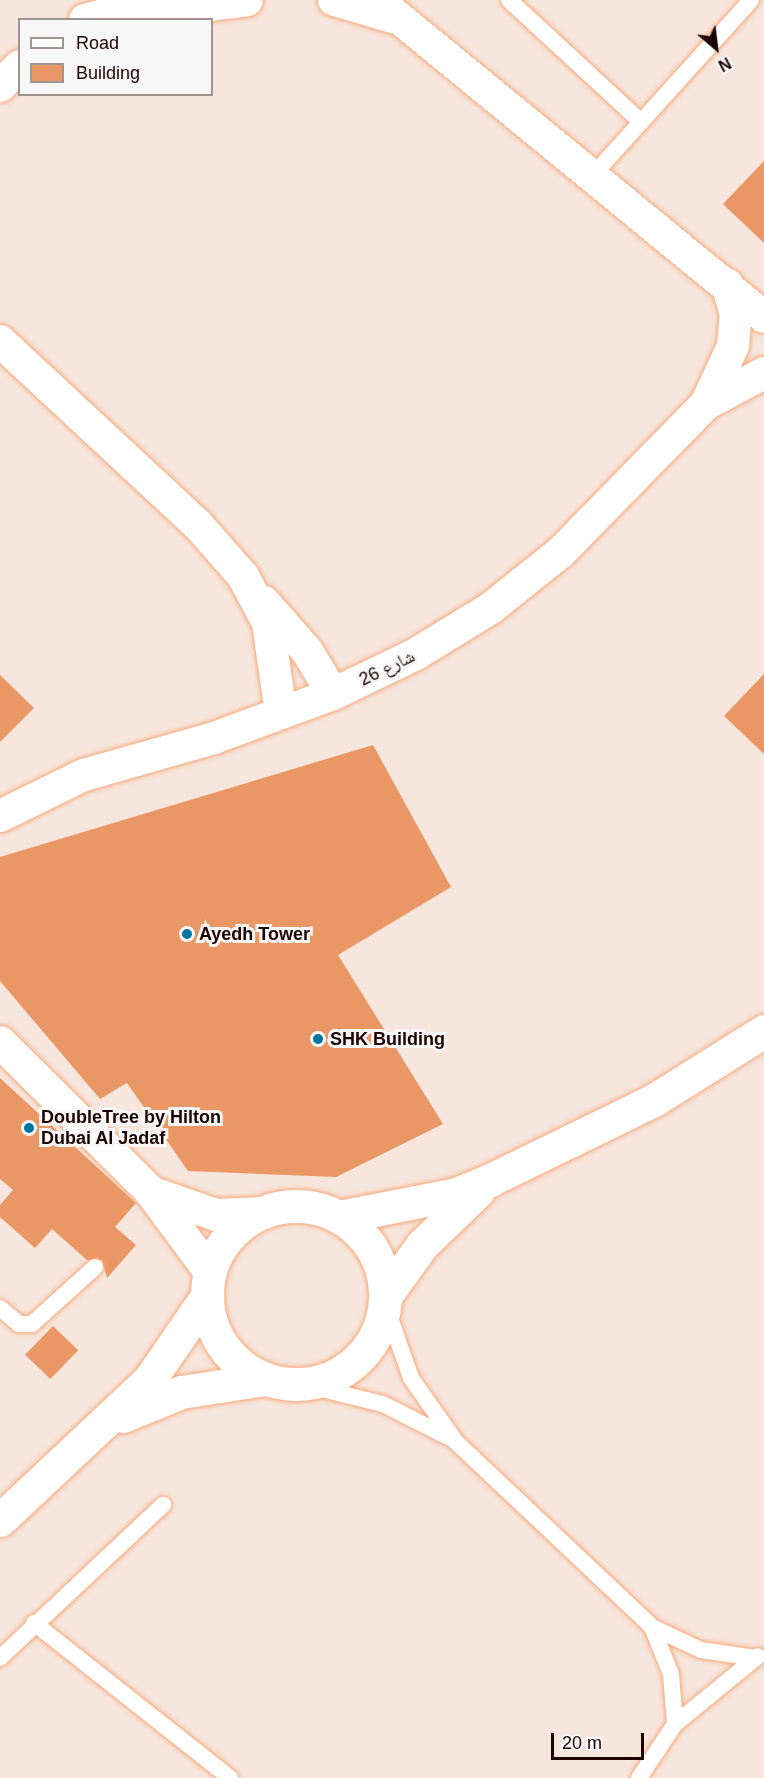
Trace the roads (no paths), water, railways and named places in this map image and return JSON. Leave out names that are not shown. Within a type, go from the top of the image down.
[{"type":"street","points":[[64,18],[77,0]]},
{"type":"street","points":[[92,18],[151,2],[247,0]]},
{"type":"street","points":[[334,0],[387,9],[594,174],[764,317]]},
{"type":"street","points":[[0,86],[18,68]]},
{"type":"street","name":"شارع 26","points":[[706,404],[733,346],[736,314],[727,284]]},
{"type":"street","points":[[0,341],[198,525],[256,595],[292,631],[333,694]]},
{"type":"street","name":"شارع 26","points":[[0,816],[84,775],[281,713],[333,694],[416,654],[491,608],[560,553],[706,404],[764,373]]},
{"type":"street","points":[[256,595],[276,653],[281,713]]},
{"type":"street","points":[[339,1217],[456,1194],[490,1180],[654,1100],[764,1031]]},
{"type":"street","points":[[0,1042],[150,1191],[209,1284],[217,1337],[230,1355],[265,1379]]},
{"type":"street","points":[[103,1427],[181,1392],[265,1379],[302,1384],[323,1380],[358,1359],[376,1334],[386,1300],[422,1245],[490,1180]]},
{"type":"street","points":[[150,1191],[216,1215],[264,1213],[309,1207],[339,1217],[373,1250],[386,1300]]},
{"type":"street","points":[[0,1521],[103,1427],[150,1379],[209,1284],[225,1242],[264,1213]]},
{"type":"lane","points":[[509,0],[641,122]]},
{"type":"lane","points":[[594,174],[751,0]]},
{"type":"lane","points":[[0,1308],[19,1324],[32,1324],[95,1267]]},
{"type":"lane","points":[[386,1300],[411,1378],[456,1442],[652,1627],[701,1650],[760,1655]]},
{"type":"lane","points":[[302,1384],[383,1404],[456,1442]]},
{"type":"lane","points":[[0,1658],[34,1623],[164,1505]]},
{"type":"lane","points":[[34,1623],[230,1778]]},
{"type":"lane","points":[[652,1627],[671,1674],[675,1724]]},
{"type":"lane","points":[[639,1778],[675,1724],[760,1655]]},
{"type":"place","name":"Ayedh Tower","points":[[187,934]]},
{"type":"place","name":"SHK Building","points":[[318,1039]]},
{"type":"place","name":"DoubleTree by Hilton Dubai Al Jadaf","points":[[29,1128]]}]
